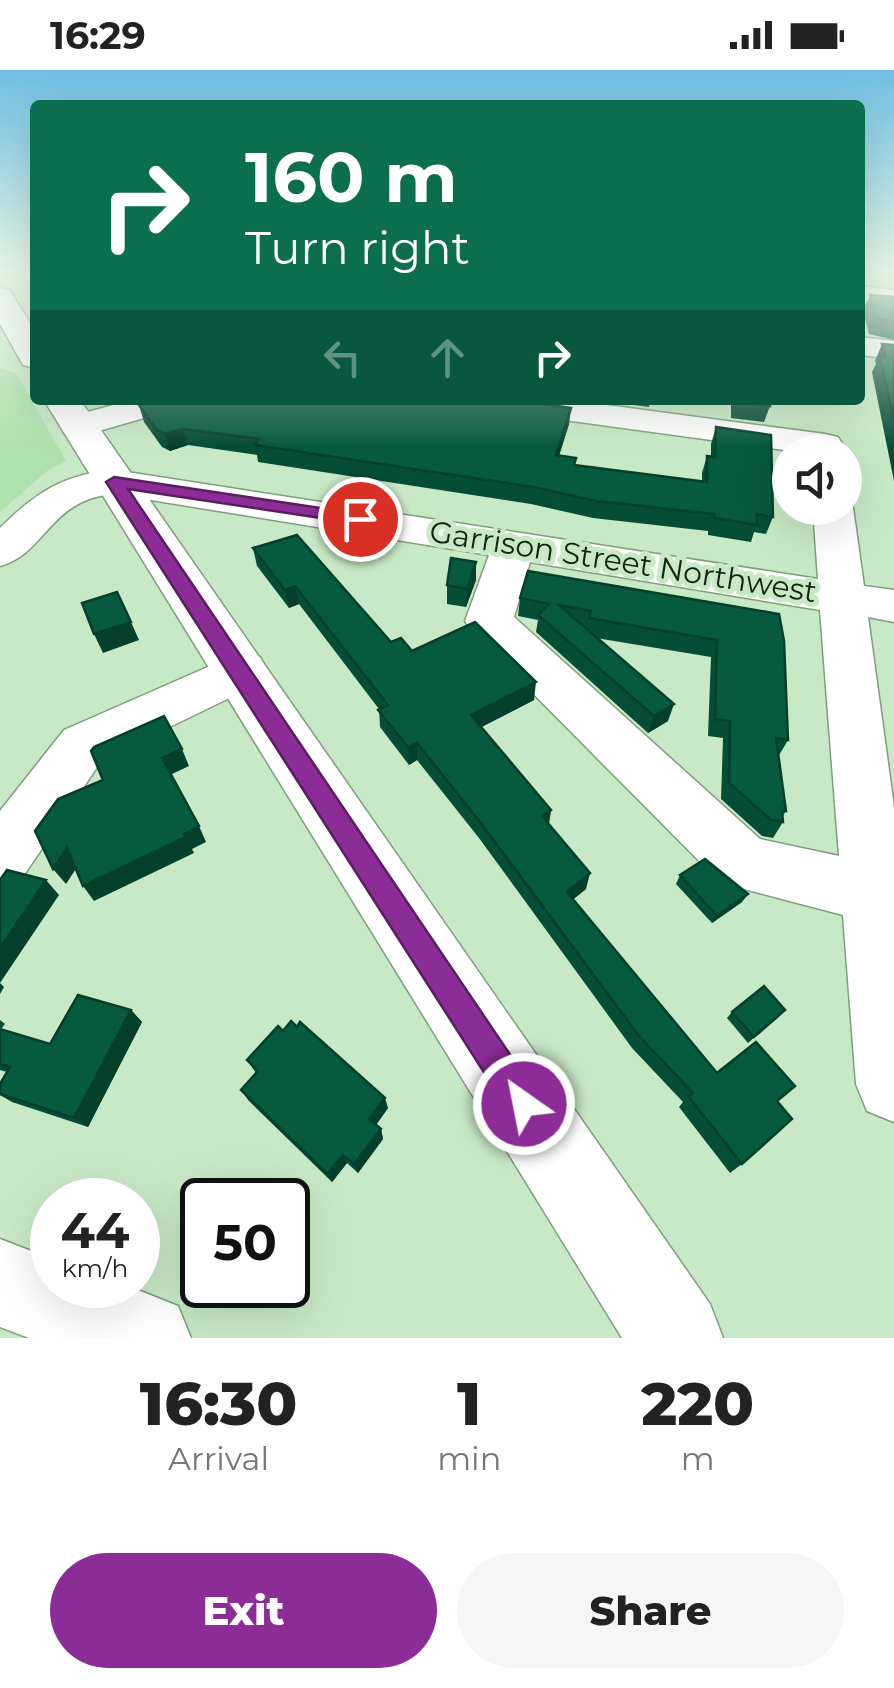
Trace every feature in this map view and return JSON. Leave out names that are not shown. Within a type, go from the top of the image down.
[{"type":"main road","points":[[70,413],[242,670],[676,1338]]},
{"type":"street","points":[[865,347],[894,350]]},
{"type":"street","points":[[70,413],[132,405]]},
{"type":"street","points":[[536,405],[807,435]]},
{"type":"street","name":"Garrison Street Northwest","points":[[0,552],[63,492],[84,482],[114,482],[869,602]]},
{"type":"street","points":[[840,525],[869,602],[894,1084]]},
{"type":"street","points":[[514,544],[489,621],[743,863],[884,895]]},
{"type":"street","points":[[0,859],[83,744],[242,670]]},
{"type":"street","points":[[0,1283],[146,1338]]},
{"type":"green space","points":[[0,368],[16,373],[30,405],[34,405],[66,461],[47,471],[0,512]]},
{"type":"building","points":[[882,344],[894,345],[894,421],[880,356],[885,356]]},
{"type":"building","points":[[139,405],[551,405],[571,408],[556,455],[576,458],[574,465],[707,482],[707,456],[715,457],[716,427],[771,435],[772,517],[757,514],[757,525],[714,518],[714,514],[596,501],[533,487],[255,445],[259,439],[183,429],[165,434],[157,430]]},
{"type":"building","points":[[297,535],[391,642],[401,638],[412,651],[475,622],[536,682],[471,715],[551,810],[542,816],[590,873],[567,892],[717,1073],[756,1042],[795,1086],[777,1101],[792,1119],[742,1164],[688,1096],[693,1093],[639,1036],[417,743],[408,747],[378,710],[388,705],[295,586],[285,590],[253,548]]},
{"type":"building","points":[[451,558],[476,562],[467,589],[447,585]]},
{"type":"building","points":[[528,571],[779,614],[784,641],[788,740],[776,738],[786,811],[782,811],[783,822],[771,820],[729,783],[730,721],[715,719],[717,640],[589,618],[591,611],[559,605],[674,704],[654,716],[538,615],[549,604],[520,598]]},
{"type":"building","points":[[117,592],[131,622],[94,634],[82,603]]},
{"type":"building","points":[[164,716],[182,749],[162,758],[199,826],[184,834],[186,837],[83,886],[67,848],[53,869],[35,831],[58,799],[103,780],[91,751]]},
{"type":"building","points":[[705,859],[748,894],[717,916],[680,875]]},
{"type":"building","points":[[7,870],[46,880],[0,948],[0,880]]},
{"type":"building","points":[[764,986],[785,1010],[754,1037],[732,1012]]},
{"type":"building","points":[[78,995],[131,1010],[74,1118],[0,1094],[0,1084],[10,1067],[0,1064],[0,1029],[50,1044]]},
{"type":"building","points":[[291,1021],[297,1027],[300,1022],[385,1098],[369,1119],[381,1129],[354,1164],[343,1155],[327,1174],[241,1090],[258,1071],[247,1060],[278,1026],[283,1031]]},
{"type":"route","points":[[360,519],[114,482],[242,670],[524,1104]]}]
